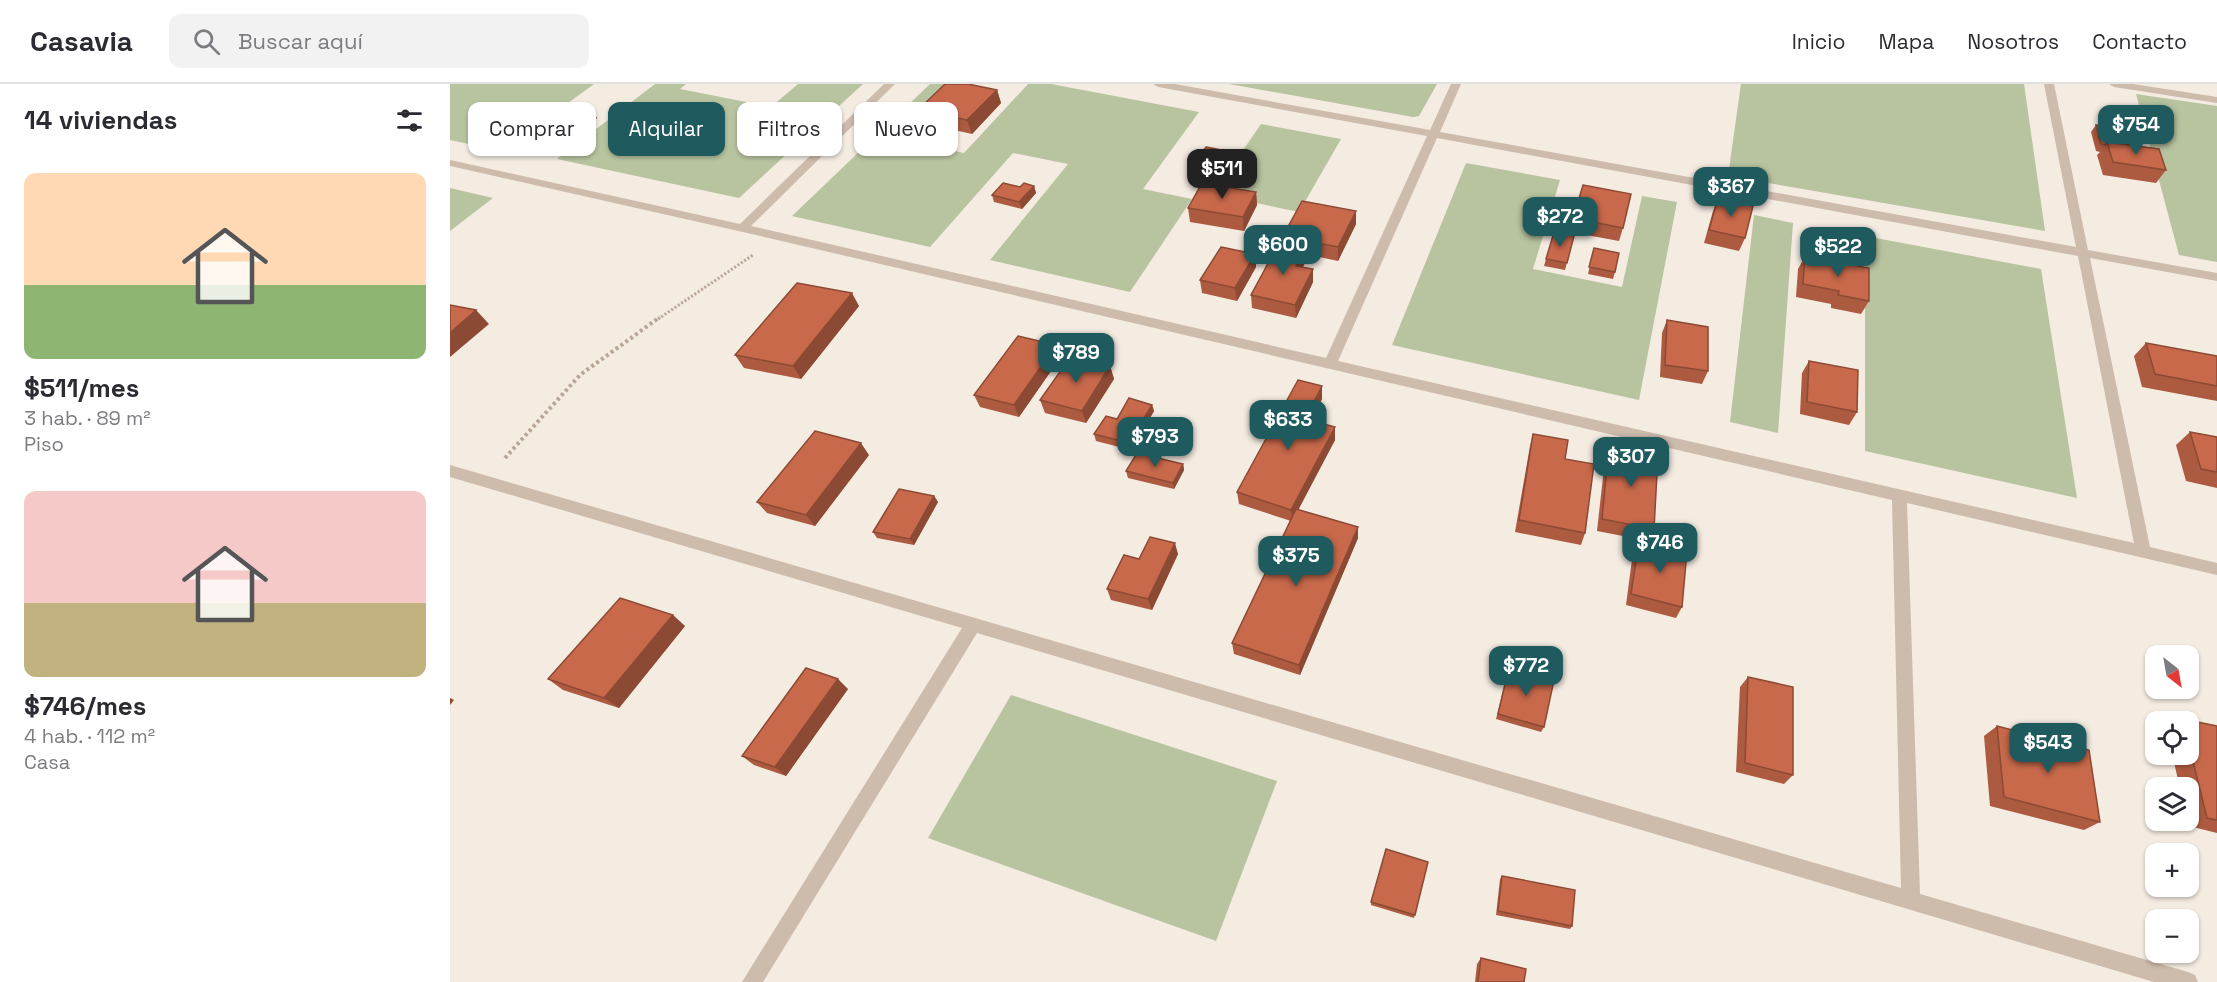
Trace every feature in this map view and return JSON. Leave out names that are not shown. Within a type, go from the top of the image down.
[{"type":"street","points":[[742,228],[890,84]]},
{"type":"street","points":[[1158,84],[2217,277]]},
{"type":"street","points":[[1330,364],[1456,84]]},
{"type":"street","points":[[2049,84],[2143,551]]},
{"type":"street","points":[[2114,84],[2217,100]]},
{"type":"street","points":[[450,163],[742,228],[2217,569]]},
{"type":"street","points":[[450,471],[2188,982]]},
{"type":"street","points":[[1899,495],[1911,900]]},
{"type":"street","points":[[753,982],[973,625]]},
{"type":"path","points":[[484,481],[580,375],[621,344],[781,237]]},
{"type":"green space","points":[[450,84],[594,84],[569,102],[468,102],[468,144],[450,140]]},
{"type":"green space","points":[[655,84],[686,84],[680,89],[746,102],[737,102],[737,156],[785,156],[739,198],[557,159],[561,156],[596,156],[596,129],[608,120],[608,156],[725,156],[725,102],[631,102]]},
{"type":"green space","points":[[798,84],[863,84],[842,103],[777,102]]},
{"type":"green space","points":[[930,84],[970,84],[952,102],[911,102]]},
{"type":"green space","points":[[1028,84],[1051,84],[1199,112],[1143,189],[1192,199],[1130,292],[990,260],[1068,164],[1013,153],[930,247],[792,216],[855,156],[958,156],[958,152],[964,153]]},
{"type":"green space","points":[[1229,84],[1437,84],[1419,116],[1413,117]]},
{"type":"green space","points":[[1741,84],[2024,84],[2045,231],[1728,176]]},
{"type":"green space","points":[[2136,94],[2217,106],[2217,262],[2179,255]]},
{"type":"green space","points":[[1261,124],[1341,139],[1299,212],[1213,194]]},
{"type":"green space","points":[[1466,163],[1560,180],[1533,269],[1622,287],[1642,196],[1677,202],[1639,400],[1392,345]]},
{"type":"green space","points":[[450,188],[493,198],[450,231]]},
{"type":"green space","points":[[1754,215],[1793,223],[1778,433],[1730,422]]},
{"type":"green space","points":[[1865,236],[2041,269],[2077,498],[1865,451]]},
{"type":"green space","points":[[1011,695],[1277,781],[1216,941],[928,838]]},
{"type":"building","points":[[945,84],[968,84],[997,90],[967,120],[958,118],[958,102],[926,102]]},
{"type":"building","points":[[2096,125],[2132,131],[2137,146],[2107,142],[2105,145],[2101,144]]},
{"type":"building","points":[[2107,142],[2159,149],[2166,170],[2113,162]]},
{"type":"building","points":[[1206,147],[1237,153],[1226,169],[1194,163]]},
{"type":"building","points":[[1003,183],[1020,187],[1024,183],[1034,186],[1019,202],[992,195]]},
{"type":"building","points":[[1202,183],[1256,192],[1243,217],[1188,208]]},
{"type":"building","points":[[1583,185],[1631,194],[1623,228],[1573,218]]},
{"type":"building","points":[[1718,198],[1753,206],[1745,238],[1709,230]]},
{"type":"building","points":[[1302,201],[1356,211],[1338,247],[1283,236]]},
{"type":"building","points":[[1554,232],[1574,236],[1567,263],[1546,259]]},
{"type":"building","points":[[1279,243],[1305,248],[1296,266],[1313,269],[1295,305],[1251,295]]},
{"type":"building","points":[[1221,247],[1255,254],[1235,288],[1200,280]]},
{"type":"building","points":[[1594,248],[1619,253],[1615,272],[1589,267]]},
{"type":"building","points":[[1805,256],[1869,268],[1869,301],[1838,295],[1839,291],[1803,284]]},
{"type":"building","points":[[797,283],[852,293],[793,366],[735,355]]},
{"type":"building","points":[[450,305],[476,310],[450,333]]},
{"type":"building","points":[[1667,320],[1708,327],[1708,371],[1665,365]]},
{"type":"building","points":[[1018,336],[1056,345],[1014,405],[974,395]]},
{"type":"building","points":[[2146,343],[2217,356],[2217,386],[2155,374]]},
{"type":"building","points":[[1071,356],[1110,366],[1082,411],[1040,400]]},
{"type":"building","points":[[1809,361],[1858,370],[1857,412],[1807,402]]},
{"type":"building","points":[[1298,380],[1322,386],[1305,419],[1335,427],[1291,510],[1237,492]]},
{"type":"building","points":[[1129,398],[1152,405],[1129,443],[1094,434],[1106,416],[1117,419]]},
{"type":"building","points":[[815,431],[861,443],[806,515],[757,502]]},
{"type":"building","points":[[2190,432],[2217,437],[2217,472],[2201,469]]},
{"type":"building","points":[[1533,434],[1568,440],[1565,459],[1594,464],[1585,533],[1519,520]]},
{"type":"building","points":[[1609,447],[1658,455],[1654,529],[1602,519]]},
{"type":"building","points":[[1137,453],[1183,464],[1173,483],[1126,471]]},
{"type":"building","points":[[899,489],[934,496],[910,539],[873,532]]},
{"type":"building","points":[[1296,509],[1358,527],[1299,665],[1232,643]]},
{"type":"building","points":[[1150,537],[1175,543],[1148,599],[1107,589],[1124,555],[1139,559]]},
{"type":"building","points":[[1639,541],[1687,551],[1682,607],[1631,594]]},
{"type":"building","points":[[620,598],[673,615],[604,698],[548,679]]},
{"type":"building","points":[[1509,667],[1554,680],[1544,727],[1498,714]]},
{"type":"building","points":[[806,668],[838,679],[775,767],[742,756]]},
{"type":"building","points":[[1748,677],[1793,687],[1793,775],[1745,763]]},
{"type":"building","points":[[2199,722],[2217,726],[2217,820],[2207,818],[2199,777],[2197,777],[2194,765],[2199,765]]},
{"type":"building","points":[[1997,726],[2089,750],[2100,822],[2004,797]]},
{"type":"building","points":[[1386,849],[1428,862],[1415,915],[1371,902]]},
{"type":"building","points":[[1502,876],[1575,890],[1572,926],[1498,911]]},
{"type":"building","points":[[1481,958],[1526,969],[1524,982],[1478,982]]}]
